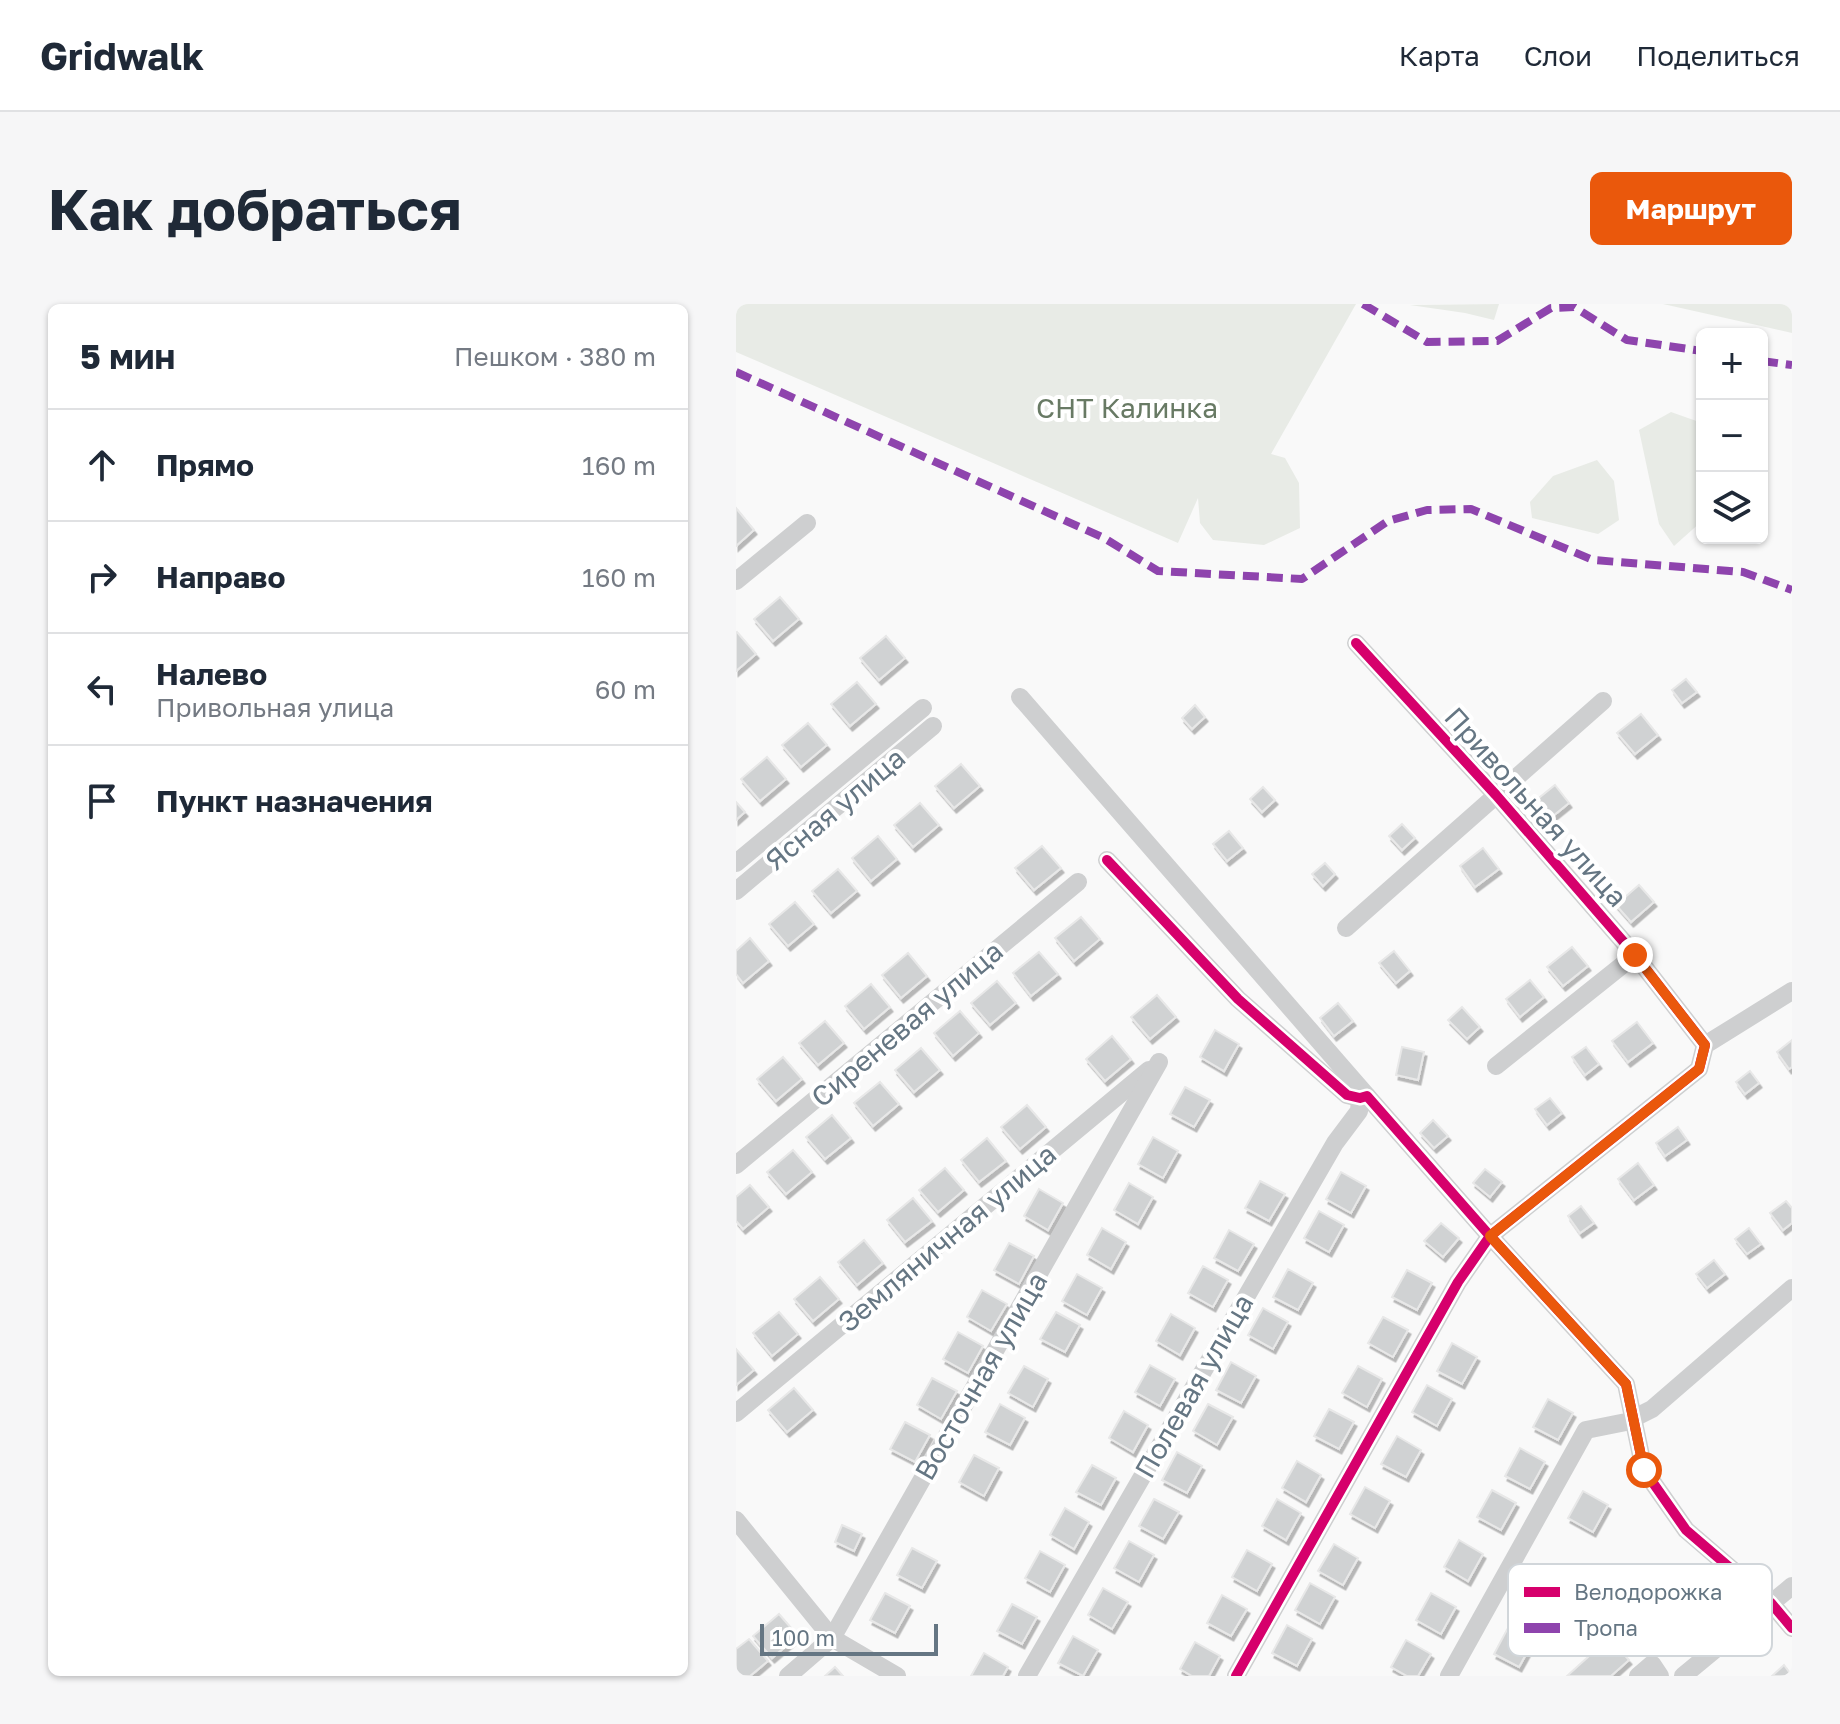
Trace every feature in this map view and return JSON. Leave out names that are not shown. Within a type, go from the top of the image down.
[{"type":"street","points":[[736,581],[807,523]]},
{"type":"street","name":"Привольная улица","points":[[1356,643],[1496,795],[1635,955],[1705,1045]]},
{"type":"street","points":[[1020,697],[1364,1097],[1626,1384],[1644,1470],[1686,1530],[1726,1564]]},
{"type":"street","points":[[1346,928],[1603,701]]},
{"type":"street","name":"Ясная улица","points":[[736,863],[923,708]]},
{"type":"street","name":"Ясная улица","points":[[736,891],[933,726]]},
{"type":"street","points":[[1107,860],[1238,999],[1347,1095],[1364,1097]]},
{"type":"street","name":"Сиреневая улица","points":[[736,1165],[1078,882]]},
{"type":"street","points":[[1496,1066],[1635,955]]},
{"type":"street","points":[[1236,1676],[1458,1282],[1490,1236],[1699,1069],[1705,1045],[1792,992]]},
{"type":"street","name":"Земляничная улица","points":[[736,1413],[1159,1062]]},
{"type":"street","name":"Восточная улица","points":[[788,1676],[832,1638],[1159,1062]]},
{"type":"street","name":"Полевая улица","points":[[1027,1676],[1335,1143],[1359,1111],[1364,1097]]},
{"type":"street","points":[[1511,1564],[1586,1430],[1626,1422],[1652,1409],[1792,1288]]},
{"type":"street","points":[[736,1520],[832,1638],[897,1676]]},
{"type":"street","points":[[1449,1676],[1508,1570]]},
{"type":"street","points":[[1772,1602],[1792,1586]]},
{"type":"street","points":[[1772,1604],[1792,1628]]},
{"type":"street","points":[[1683,1676],[1707,1656]]},
{"type":"street","points":[[1638,1676],[1652,1664],[1660,1676]]},
{"type":"green space","name":"СНТ Калинка","points":[[736,304],[1356,304],[1271,454],[1285,458],[1299,483],[1300,528],[1264,545],[1213,540],[1200,523],[1198,498],[1178,543],[736,352]]},
{"type":"green space","points":[[1499,304],[1494,320],[1410,305]]},
{"type":"green space","points":[[1663,304],[1792,304],[1792,333]]},
{"type":"green space","points":[[1671,412],[1696,421],[1696,526],[1674,546],[1659,524],[1639,430]]},
{"type":"green space","points":[[1597,460],[1614,481],[1619,520],[1598,534],[1532,518],[1530,502],[1553,476]]},
{"type":"building","points":[[736,508],[754,530],[736,546]]},
{"type":"building","points":[[780,597],[799,619],[773,641],[754,619]]},
{"type":"building","points":[[736,633],[756,654],[736,671]]},
{"type":"building","points":[[886,636],[905,658],[879,680],[860,658]]},
{"type":"building","points":[[1686,679],[1697,692],[1682,703],[1672,690]]},
{"type":"building","points":[[857,682],[876,704],[850,726],[831,704]]},
{"type":"building","points":[[1195,705],[1205,717],[1192,729],[1182,718]]},
{"type":"building","points":[[1641,714],[1658,735],[1635,754],[1617,733]]},
{"type":"building","points":[[808,723],[827,745],[801,767],[782,745]]},
{"type":"building","points":[[767,757],[786,779],[760,801],[741,779]]},
{"type":"building","points":[[961,764],[980,786],[954,808],[935,786]]},
{"type":"building","points":[[1555,785],[1569,803],[1543,824],[1529,806]]},
{"type":"building","points":[[1263,787],[1275,800],[1262,812],[1250,799]]},
{"type":"building","points":[[736,802],[745,812],[736,820]]},
{"type":"building","points":[[920,803],[939,825],[913,847],[894,825]]},
{"type":"building","points":[[1402,824],[1415,838],[1402,850],[1389,836]]},
{"type":"building","points":[[1229,831],[1243,848],[1227,861],[1213,844]]},
{"type":"building","points":[[878,836],[897,859],[871,881],[852,858]]},
{"type":"building","points":[[1042,846],[1061,868],[1034,890],[1015,868]]},
{"type":"building","points":[[1483,848],[1499,869],[1475,887],[1460,866]]},
{"type":"building","points":[[1325,863],[1335,874],[1323,886],[1312,874]]},
{"type":"building","points":[[838,869],[857,891],[831,913],[812,891]]},
{"type":"building","points":[[1639,885],[1654,902],[1631,922],[1616,905]]},
{"type":"building","points":[[795,902],[814,924],[788,946],[769,924]]},
{"type":"building","points":[[1081,917],[1100,939],[1074,961],[1055,938]]},
{"type":"building","points":[[750,938],[769,961],[743,983],[736,974],[736,951]]},
{"type":"building","points":[[1572,947],[1588,966],[1563,986],[1547,967]]},
{"type":"building","points":[[1394,951],[1410,971],[1396,983],[1379,963]]},
{"type":"building","points":[[1039,952],[1058,974],[1031,996],[1013,973]]},
{"type":"building","points":[[908,953],[927,976],[901,998],[882,975]]},
{"type":"building","points":[[1530,980],[1544,997],[1520,1017],[1506,999]]},
{"type":"building","points":[[997,981],[1016,1003],[990,1025],[971,1003]]},
{"type":"building","points":[[871,984],[890,1007],[864,1029],[845,1006]]},
{"type":"building","points":[[1157,995],[1176,1017],[1150,1039],[1131,1017]]},
{"type":"building","points":[[1338,1003],[1353,1021],[1334,1036],[1320,1018]]},
{"type":"building","points":[[1462,1007],[1480,1027],[1467,1039],[1448,1020]]},
{"type":"building","points":[[960,1011],[979,1033],[953,1056],[934,1033]]},
{"type":"building","points":[[825,1021],[844,1043],[818,1065],[799,1043]]},
{"type":"building","points":[[1637,1022],[1653,1043],[1628,1062],[1612,1041]]},
{"type":"building","points":[[1215,1030],[1239,1044],[1224,1071],[1200,1057]]},
{"type":"building","points":[[1112,1036],[1131,1059],[1105,1081],[1086,1059]]},
{"type":"building","points":[[1792,1040],[1792,1067],[1789,1069],[1777,1052]]},
{"type":"building","points":[[1402,1047],[1424,1052],[1418,1080],[1396,1075]]},
{"type":"building","points":[[1586,1047],[1599,1064],[1585,1075],[1572,1057]]},
{"type":"building","points":[[921,1048],[940,1070],[914,1092],[895,1070]]},
{"type":"building","points":[[783,1057],[802,1079],[776,1101],[757,1079]]},
{"type":"building","points":[[1750,1071],[1759,1083],[1745,1094],[1736,1082]]},
{"type":"building","points":[[880,1082],[899,1104],[873,1126],[854,1103]]},
{"type":"building","points":[[1185,1087],[1210,1100],[1194,1127],[1170,1114]]},
{"type":"building","points":[[1550,1098],[1562,1113],[1547,1125],[1535,1109]]},
{"type":"building","points":[[1027,1105],[1046,1127],[1020,1149],[1001,1127]]},
{"type":"building","points":[[832,1115],[851,1138],[825,1159],[806,1137]]},
{"type":"building","points":[[1433,1120],[1448,1136],[1434,1148],[1420,1133]]},
{"type":"building","points":[[1678,1127],[1687,1140],[1665,1156],[1656,1143]]},
{"type":"building","points":[[1153,1137],[1178,1151],[1163,1178],[1138,1164]]},
{"type":"building","points":[[987,1138],[1006,1161],[979,1182],[961,1160]]},
{"type":"building","points":[[793,1150],[812,1172],[786,1194],[767,1172]]},
{"type":"building","points":[[1638,1163],[1654,1185],[1634,1200],[1618,1179]]},
{"type":"building","points":[[945,1168],[964,1190],[938,1212],[919,1190]]},
{"type":"building","points":[[1485,1169],[1502,1182],[1490,1197],[1473,1183]]},
{"type":"building","points":[[1341,1172],[1366,1186],[1351,1213],[1326,1199]]},
{"type":"building","points":[[1260,1181],[1285,1194],[1269,1221],[1245,1208]]},
{"type":"building","points":[[1129,1183],[1153,1197],[1138,1224],[1114,1210]]},
{"type":"building","points":[[750,1185],[769,1207],[743,1229],[736,1221],[736,1197]]},
{"type":"building","points":[[1039,1189],[1063,1203],[1048,1230],[1024,1216]]},
{"type":"building","points":[[913,1198],[932,1221],[905,1242],[887,1220]]},
{"type":"building","points":[[1786,1201],[1792,1208],[1792,1223],[1783,1230],[1770,1213]]},
{"type":"building","points":[[1581,1206],[1594,1223],[1580,1233],[1568,1216]]},
{"type":"building","points":[[1319,1211],[1344,1225],[1329,1252],[1304,1238]]},
{"type":"building","points":[[1441,1223],[1459,1238],[1443,1257],[1424,1241]]},
{"type":"building","points":[[1102,1228],[1126,1242],[1111,1269],[1087,1255]]},
{"type":"building","points":[[1749,1228],[1761,1244],[1747,1254],[1735,1239]]},
{"type":"building","points":[[1229,1230],[1254,1244],[1238,1271],[1214,1258]]},
{"type":"building","points":[[864,1240],[883,1263],[857,1285],[838,1262]]},
{"type":"building","points":[[1009,1243],[1034,1256],[1019,1284],[994,1270]]},
{"type":"building","points":[[1714,1260],[1725,1274],[1707,1288],[1696,1274]]},
{"type":"building","points":[[1203,1266],[1228,1280],[1213,1307],[1188,1293]]},
{"type":"building","points":[[1288,1269],[1313,1283],[1298,1310],[1273,1297]]},
{"type":"building","points":[[1407,1270],[1432,1283],[1417,1310],[1392,1297]]},
{"type":"building","points":[[1077,1274],[1102,1288],[1087,1315],[1062,1301]]},
{"type":"building","points":[[820,1277],[839,1299],[813,1321],[794,1299]]},
{"type":"building","points":[[982,1290],[1007,1304],[991,1331],[967,1317]]},
{"type":"building","points":[[1263,1308],[1288,1322],[1273,1349],[1248,1335]]},
{"type":"building","points":[[779,1312],[798,1334],[772,1356],[753,1333]]},
{"type":"building","points":[[1056,1312],[1080,1325],[1065,1352],[1040,1339]]},
{"type":"building","points":[[1171,1314],[1195,1328],[1180,1355],[1156,1341]]},
{"type":"building","points":[[1383,1317],[1408,1330],[1393,1357],[1368,1343]]},
{"type":"building","points":[[958,1332],[983,1346],[968,1373],[943,1359]]},
{"type":"building","points":[[1452,1343],[1477,1357],[1462,1384],[1437,1371]]},
{"type":"building","points":[[736,1349],[754,1370],[736,1385]]},
{"type":"building","points":[[1231,1362],[1256,1376],[1241,1403],[1216,1390]]},
{"type":"building","points":[[1150,1365],[1175,1379],[1160,1406],[1135,1392]]},
{"type":"building","points":[[1024,1366],[1048,1379],[1033,1407],[1008,1393]]},
{"type":"building","points":[[1358,1366],[1382,1379],[1367,1407],[1342,1393]]},
{"type":"building","points":[[932,1378],[957,1391],[941,1419],[917,1405]]},
{"type":"building","points":[[1427,1385],[1452,1399],[1437,1426],[1412,1412]]},
{"type":"building","points":[[794,1388],[813,1410],[787,1432],[768,1410]]},
{"type":"building","points":[[1548,1399],[1573,1413],[1558,1440],[1533,1427]]},
{"type":"building","points":[[1000,1404],[1025,1418],[1010,1445],[985,1432]]},
{"type":"building","points":[[1208,1404],[1233,1417],[1217,1445],[1193,1431]]},
{"type":"building","points":[[1329,1409],[1354,1422],[1339,1449],[1314,1436]]},
{"type":"building","points":[[1124,1411],[1148,1425],[1133,1452],[1109,1438]]},
{"type":"building","points":[[905,1422],[930,1435],[915,1462],[890,1449]]},
{"type":"building","points":[[1397,1436],[1421,1450],[1406,1477],[1381,1464]]},
{"type":"building","points":[[1520,1448],[1545,1462],[1530,1489],[1505,1476]]},
{"type":"building","points":[[1177,1452],[1202,1466],[1187,1493],[1162,1480]]},
{"type":"building","points":[[974,1455],[999,1468],[984,1496],[959,1482]]},
{"type":"building","points":[[1297,1461],[1321,1475],[1306,1502],[1282,1488]]},
{"type":"building","points":[[1092,1465],[1116,1478],[1101,1505],[1076,1492]]},
{"type":"building","points":[[1365,1487],[1390,1501],[1375,1528],[1350,1514]]},
{"type":"building","points":[[1492,1490],[1516,1503],[1501,1530],[1477,1517]]},
{"type":"building","points":[[1583,1491],[1608,1505],[1593,1532],[1568,1518]]},
{"type":"building","points":[[1154,1499],[1179,1512],[1163,1539],[1139,1526]]},
{"type":"building","points":[[1277,1499],[1301,1513],[1286,1540],[1262,1526]]},
{"type":"building","points":[[1065,1508],[1089,1522],[1074,1549],[1050,1535]]},
{"type":"building","points":[[842,1525],[862,1534],[854,1551],[835,1542]]},
{"type":"building","points":[[1459,1540],[1483,1554],[1468,1581],[1444,1567]]},
{"type":"building","points":[[1129,1541],[1154,1555],[1139,1582],[1114,1568]]},
{"type":"building","points":[[1334,1544],[1358,1558],[1343,1585],[1318,1571]]},
{"type":"building","points":[[912,1548],[937,1561],[922,1588],[897,1575]]},
{"type":"building","points":[[1247,1550],[1272,1564],[1257,1591],[1232,1577]]},
{"type":"building","points":[[1040,1551],[1065,1565],[1050,1592],[1025,1578]]},
{"type":"building","points":[[1310,1583],[1335,1597],[1320,1624],[1295,1610]]},
{"type":"building","points":[[1103,1588],[1128,1602],[1112,1629],[1088,1615]]},
{"type":"building","points":[[885,1593],[910,1606],[895,1633],[870,1620]]},
{"type":"building","points":[[1431,1593],[1456,1607],[1441,1634],[1416,1620]]},
{"type":"building","points":[[1222,1595],[1247,1609],[1231,1636],[1207,1623]]},
{"type":"building","points":[[1012,1604],[1037,1617],[1022,1644],[997,1631]]},
{"type":"building","points":[[779,1614],[798,1636],[772,1658],[753,1636]]},
{"type":"building","points":[[1287,1625],[1312,1639],[1297,1666],[1272,1653]]},
{"type":"building","points":[[1508,1628],[1508,1656],[1525,1656],[1519,1667],[1494,1654]]},
{"type":"building","points":[[1073,1636],[1098,1650],[1083,1676],[1058,1663]]},
{"type":"building","points":[[749,1639],[768,1661],[750,1676],[736,1676],[736,1649]]},
{"type":"building","points":[[1406,1640],[1431,1654],[1418,1676],[1407,1676],[1391,1667]]},
{"type":"building","points":[[1195,1642],[1220,1656],[1209,1676],[1192,1676],[1180,1669]]},
{"type":"building","points":[[984,1653],[1008,1667],[1003,1676],[971,1676]]},
{"type":"building","points":[[1589,1656],[1625,1656],[1629,1660],[1611,1676],[1567,1676]]},
{"type":"building","points":[[1784,1665],[1792,1676],[1772,1676]]},
{"type":"building","points":[[835,1667],[843,1676],[825,1676]]},
{"type":"marked path","points":[[1363,304],[1427,342],[1497,341],[1551,308],[1574,307],[1627,340],[1696,350]]},
{"type":"marked path","points":[[1768,362],[1792,365]]},
{"type":"marked path","points":[[736,372],[1104,538],[1158,571],[1302,579],[1388,521],[1427,510],[1471,509],[1593,560],[1743,572],[1792,590]]},
{"type":"cycle path","points":[[1236,1676],[1458,1282],[1490,1236],[1699,1069],[1705,1045],[1635,955],[1496,795],[1356,643]]},
{"type":"cycle path","points":[[1107,860],[1238,999],[1347,1095],[1367,1096],[1626,1384],[1644,1470],[1686,1530],[1726,1564]]},
{"type":"cycle path","points":[[1772,1604],[1792,1628]]},
{"type":"route","points":[[1635,955],[1705,1045],[1699,1069],[1490,1236],[1626,1384],[1644,1470]]}]
